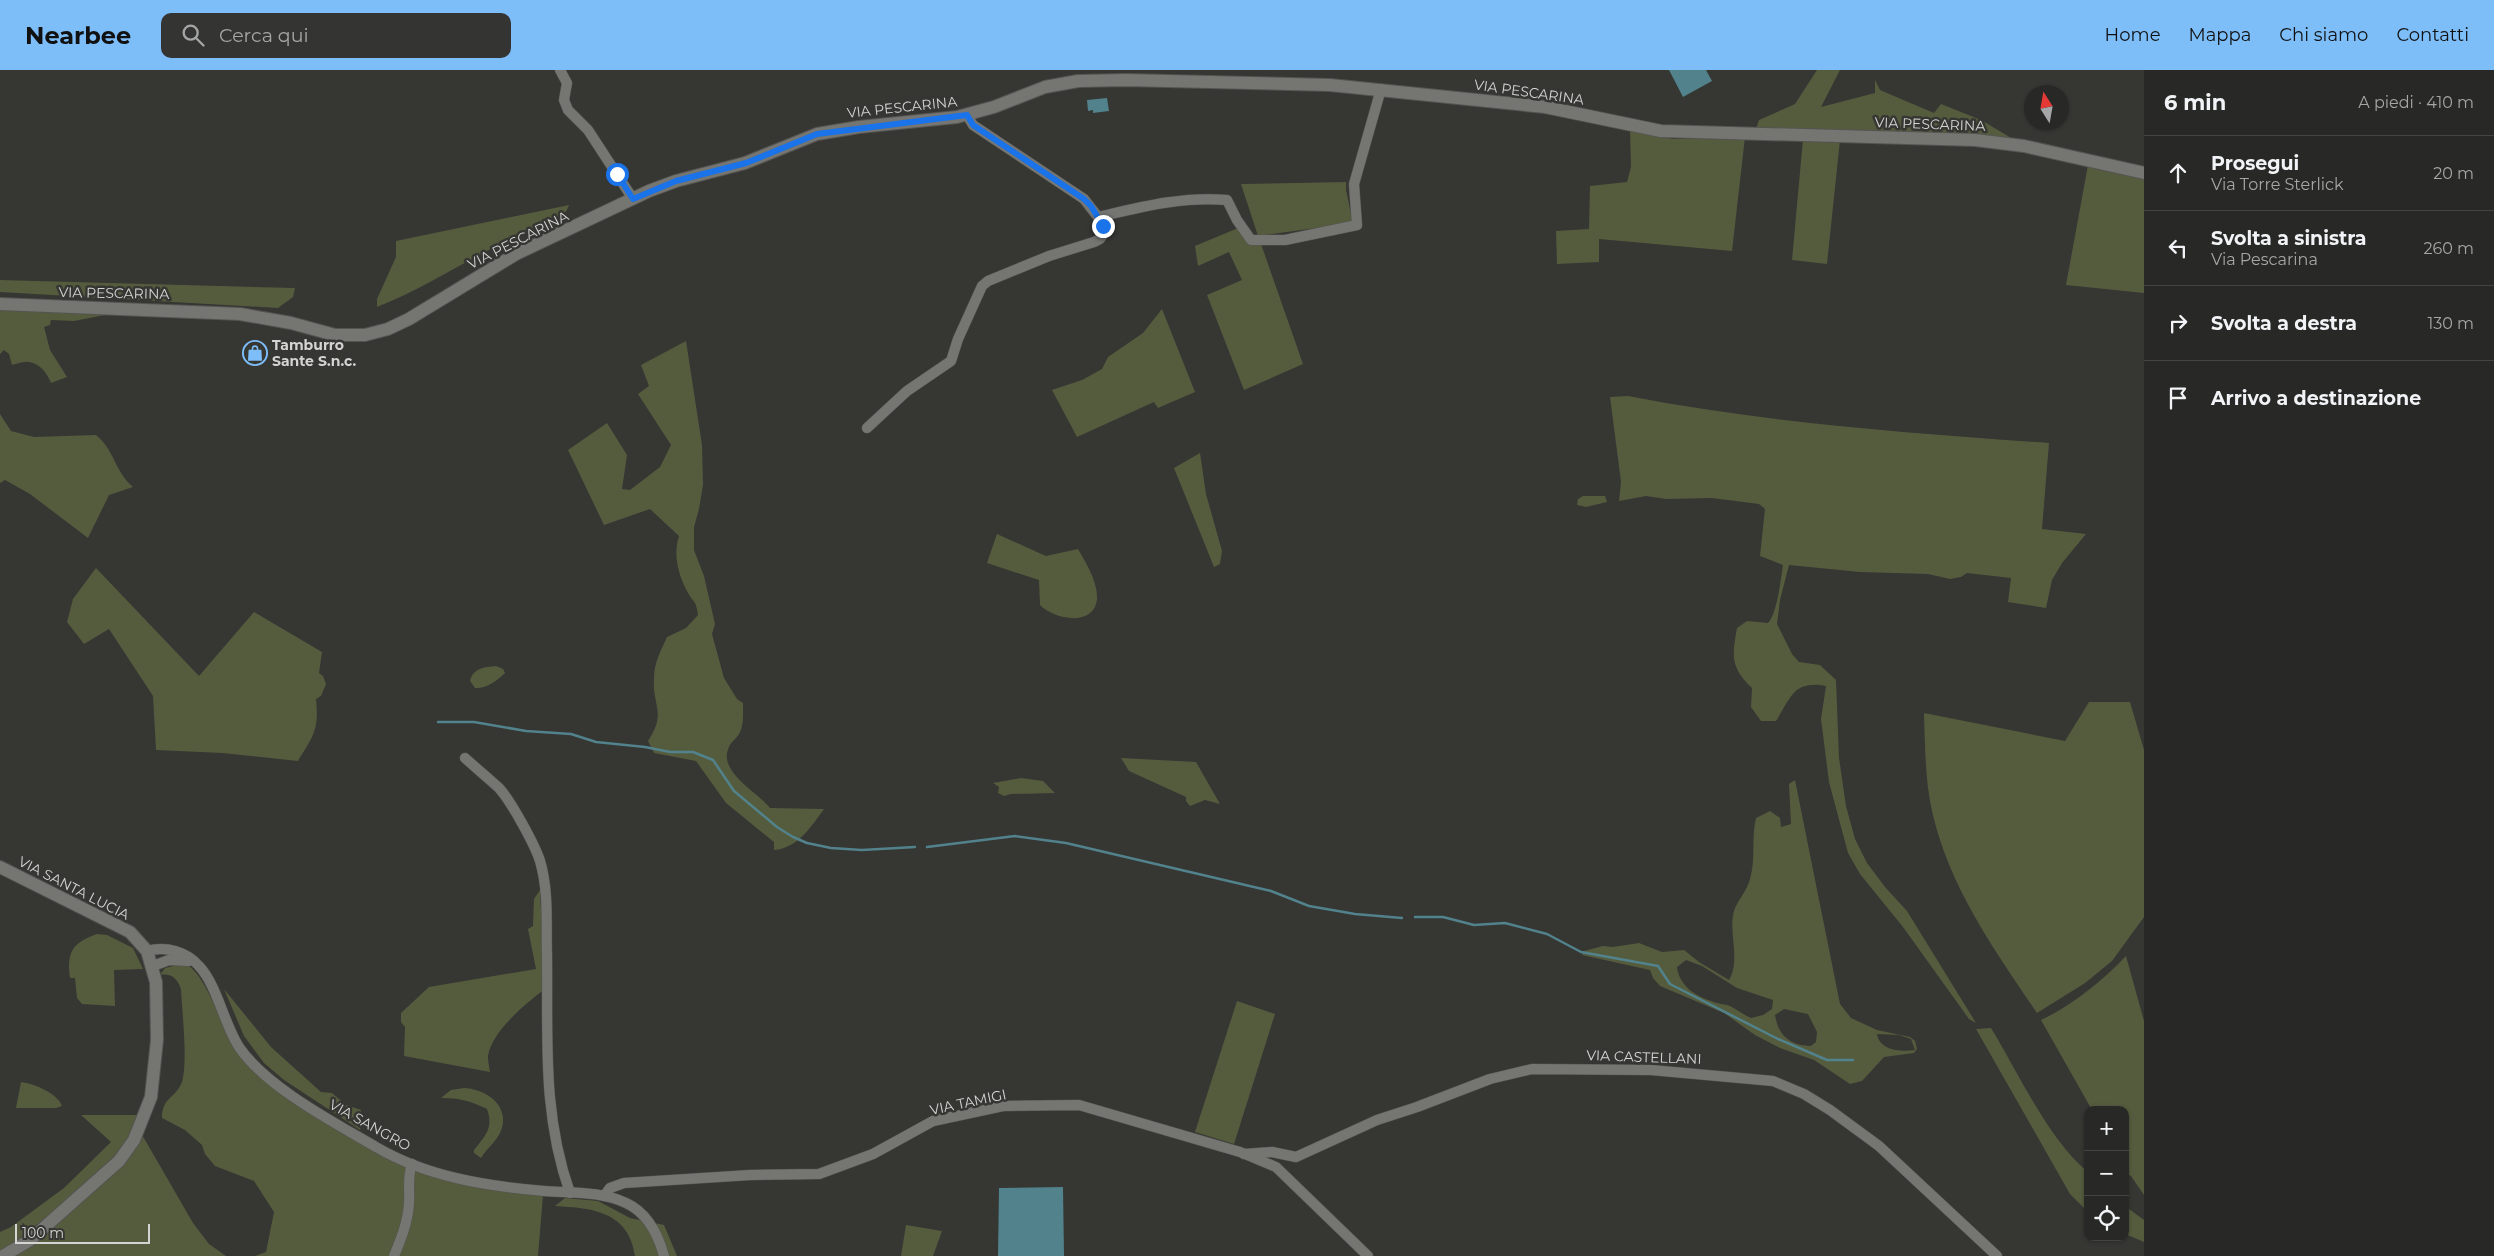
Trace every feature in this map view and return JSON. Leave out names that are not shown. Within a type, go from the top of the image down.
[{"type":"street","points":[[560,70],[567,83],[564,100],[568,110],[588,130],[633,199]]},
{"type":"street","name":"VIA PESCARINA","points":[[0,304],[231,313],[281,321],[334,335],[366,335],[397,325],[509,258],[633,199],[676,181],[746,163],[817,134],[967,115],[1045,87],[1093,80],[1302,83],[1381,89],[1545,107],[1670,132],[1946,138],[2001,142],[2144,173]]},
{"type":"street","points":[[1098,217],[1188,199],[1212,198],[1227,200],[1236,220],[1251,240],[1285,240],[1357,225],[1354,184],[1381,89]]},
{"type":"street","points":[[867,428],[907,391],[951,361],[977,294],[988,281],[1049,256],[1100,239],[1104,232],[1098,217],[1084,199],[973,125],[967,115]]},
{"type":"street","points":[[465,758],[500,790],[523,826],[540,861],[546,904],[549,1108],[558,1160],[570,1193]]},
{"type":"street","name":"VIA SANTA LUCIA","points":[[0,867],[130,932],[147,951],[153,966],[156,982],[157,1040],[151,1097],[134,1140],[119,1161],[30,1240],[3,1256]]},
{"type":"street","name":"VIA SANGRO","points":[[147,951],[174,950],[195,962],[206,977],[239,1046],[250,1061],[282,1088],[384,1152],[451,1177],[503,1187],[604,1196],[625,1203],[638,1210],[649,1221],[664,1256]]},
{"type":"street","points":[[153,966],[169,960],[179,959],[195,962]]},
{"type":"street","name":"VIA CASTELLANI","points":[[1244,1154],[1272,1152],[1296,1157],[1377,1120],[1417,1107],[1490,1078],[1532,1069],[1651,1070],[1774,1081],[1804,1094],[1879,1146],[1996,1256]]},
{"type":"street","name":"VIA TAMIGI","points":[[604,1196],[610,1188],[624,1183],[750,1175],[819,1174],[873,1154],[934,1121],[1003,1106],[1080,1105],[1244,1154],[1276,1167],[1368,1256]]},
{"type":"street","points":[[394,1256],[406,1225],[410,1203],[408,1177],[412,1164]]},
{"type":"green space","points":[[1817,70],[1840,70],[1821,107],[1875,93],[1875,80],[1880,90],[1934,113],[1941,104],[1981,120],[2013,139],[1756,129],[1759,120],[1795,104]]},
{"type":"green space","points":[[1630,130],[1673,139],[1745,137],[1732,251],[1599,239],[1599,262],[1557,264],[1556,231],[1589,229],[1590,186],[1627,182],[1631,167]]},
{"type":"green space","points":[[1803,139],[1840,140],[1827,264],[1792,260]]},
{"type":"green space","points":[[2088,165],[2144,178],[2144,293],[2066,285]]},
{"type":"green space","points":[[1346,182],[1353,223],[1258,236],[1241,184]]},
{"type":"green space","points":[[569,205],[564,215],[555,222],[508,241],[409,293],[377,307],[377,299],[396,257],[396,241]]},
{"type":"green space","points":[[1238,228],[1261,244],[1303,364],[1244,390],[1207,295],[1242,280],[1229,252],[1198,266],[1195,246]]},
{"type":"green space","points":[[0,280],[295,288],[293,297],[278,308],[0,292]]},
{"type":"green space","points":[[1162,309],[1195,392],[1158,408],[1154,402],[1077,437],[1052,390],[1082,380],[1102,369],[1108,357],[1143,333]]},
{"type":"green space","points":[[0,310],[110,314],[74,321],[51,320],[50,325],[44,327],[50,350],[67,377],[51,383],[45,372],[36,364],[22,362],[12,365],[9,354],[4,350],[0,354]]},
{"type":"green space","points":[[686,341],[702,445],[703,485],[694,527],[694,550],[704,576],[715,624],[712,634],[724,678],[737,699],[743,703],[742,727],[729,747],[727,756],[729,765],[740,781],[770,808],[824,809],[797,841],[774,850],[774,842],[726,803],[696,761],[654,753],[648,741],[654,731],[658,716],[654,672],[660,652],[667,637],[686,628],[698,615],[695,604],[687,591],[679,571],[676,550],[679,536],[650,509],[604,525],[568,450],[607,423],[627,455],[622,489],[630,490],[660,467],[671,445],[638,394],[649,386],[641,365]]},
{"type":"green space","points":[[1628,396],[1733,413],[1838,426],[2049,443],[2042,529],[2086,534],[2062,563],[2052,580],[2046,608],[2008,602],[2011,578],[1967,573],[1961,577],[1950,579],[1928,574],[1860,572],[1789,565],[1780,600],[1777,624],[1792,654],[1799,662],[1820,665],[1836,680],[1839,758],[1846,806],[1855,839],[1867,863],[1885,887],[1907,911],[1976,1023],[1969,1019],[1903,927],[1860,874],[1848,853],[1829,782],[1821,719],[1826,686],[1815,685],[1800,688],[1790,698],[1776,721],[1761,721],[1751,707],[1752,688],[1740,674],[1734,661],[1737,628],[1747,621],[1768,623],[1774,612],[1783,565],[1760,556],[1765,509],[1759,504],[1712,498],[1666,499],[1646,496],[1619,501],[1621,482],[1610,397]]},
{"type":"green space","points":[[0,414],[11,431],[34,437],[96,435],[107,447],[122,475],[133,487],[109,495],[88,538],[30,494],[5,480],[0,483]]},
{"type":"green space","points":[[1200,453],[1206,494],[1222,551],[1220,564],[1214,567],[1174,468]]},
{"type":"green space","points":[[1583,496],[1605,496],[1607,502],[1586,507],[1577,505],[1578,499]]},
{"type":"green space","points":[[997,534],[1046,556],[1078,549],[1096,586],[1097,599],[1094,608],[1089,614],[1072,618],[1063,617],[1046,610],[1040,605],[1039,580],[987,563]]},
{"type":"green space","points":[[96,568],[199,676],[254,612],[322,652],[319,673],[323,676],[326,684],[321,696],[316,699],[317,718],[314,732],[298,761],[222,753],[156,750],[153,696],[109,629],[84,644],[67,622],[73,599]]},
{"type":"green space","points":[[496,666],[503,669],[505,673],[491,684],[475,688],[470,681],[474,673],[484,668]]},
{"type":"green space","points":[[2089,702],[2130,702],[2144,750],[2144,917],[2112,961],[2085,983],[2037,1013],[1975,917],[1950,866],[1932,811],[1928,787],[1924,713],[2065,741]]},
{"type":"green space","points":[[1121,758],[1196,762],[1220,804],[1205,800],[1190,806],[1186,801],[1186,797],[1129,771]]},
{"type":"green space","points":[[1021,778],[1043,781],[1055,793],[1011,794],[1004,796],[998,793],[999,787],[993,783]]},
{"type":"green space","points":[[1795,780],[1840,1004],[1851,1018],[1877,1030],[1910,1037],[1915,1041],[1917,1049],[1914,1053],[1884,1057],[1862,1081],[1850,1084],[1814,1060],[1780,1048],[1755,1035],[1724,1013],[1660,986],[1653,978],[1650,970],[1582,955],[1584,951],[1603,946],[1613,947],[1639,943],[1662,952],[1684,950],[1699,962],[1729,980],[1734,963],[1732,928],[1734,911],[1747,888],[1752,871],[1756,818],[1770,811],[1780,818],[1781,827],[1791,824],[1789,784]],"holes":[[[1686,960],[1702,966],[1737,988],[1773,1000],[1772,1009],[1763,1015],[1751,1018],[1730,1006],[1699,996],[1684,984],[1678,973],[1677,967]],[[1784,1009],[1808,1014],[1817,1032],[1816,1042],[1811,1046],[1792,1042],[1782,1034],[1775,1015]],[[1877,1034],[1899,1035],[1911,1039],[1915,1050],[1892,1049],[1882,1044]]]},
{"type":"green space","points":[[540,890],[545,989],[511,1018],[496,1037],[488,1056],[490,1072],[404,1056],[405,1027],[401,1022],[401,1013],[429,987],[536,969],[528,929],[533,926],[534,899]]},
{"type":"green space","points":[[97,934],[107,935],[133,948],[143,969],[114,970],[115,1006],[82,1004],[77,998],[75,978],[70,978],[70,955],[76,945],[88,937]]},
{"type":"green space","points":[[2126,956],[2144,1021],[2144,1195],[2129,1175],[2129,1106],[2090,1106],[2041,1020],[2086,992]]},
{"type":"green space","points":[[185,963],[202,981],[227,1034],[242,1057],[276,1089],[297,1104],[364,1145],[407,1167],[404,1177],[406,1191],[414,1169],[543,1195],[538,1256],[255,1256],[266,1252],[274,1212],[254,1181],[215,1166],[205,1154],[202,1145],[185,1130],[162,1118],[164,1106],[182,1082],[185,1049],[181,989],[173,977],[160,975],[165,968]]},
{"type":"green space","points":[[224,989],[271,1047],[321,1092],[332,1093],[346,1105],[361,1110],[363,1120],[360,1130],[284,1080],[264,1063],[244,1036]]},
{"type":"green space","points":[[1237,1001],[1275,1014],[1234,1144],[1195,1132]]},
{"type":"green space","points":[[1991,1028],[2047,1124],[2060,1143],[2084,1168],[2084,1208],[2070,1194],[1976,1029]]},
{"type":"green space","points":[[21,1082],[51,1093],[62,1106],[56,1108],[16,1108]]},
{"type":"green space","points":[[473,1089],[489,1096],[495,1101],[503,1115],[500,1133],[481,1158],[474,1153],[474,1150],[485,1136],[489,1127],[487,1109],[465,1100],[441,1098],[451,1090]]},
{"type":"green space","points":[[81,1115],[141,1115],[123,1149],[86,1185],[6,1249],[0,1251],[0,1232],[11,1227],[64,1188],[111,1142]]},
{"type":"green space","points":[[141,1133],[193,1223],[209,1244],[226,1256],[14,1256],[59,1221]]},
{"type":"green space","points":[[565,1198],[598,1201],[630,1218],[664,1225],[677,1256],[635,1256],[631,1241],[617,1221],[607,1215],[583,1208],[555,1206]]},
{"type":"green space","points":[[2129,1209],[2144,1220],[2144,1242],[2129,1236]]},
{"type":"green space","points":[[906,1225],[942,1231],[933,1256],[901,1256]]},
{"type":"water","points":[[1669,70],[1706,70],[1712,81],[1683,97]]},
{"type":"water","points":[[1107,98],[1109,111],[1093,113],[1093,110],[1088,111],[1087,100]]},
{"type":"water","points":[[1063,1187],[1064,1256],[998,1256],[999,1188]]},
{"type":"waterway","points":[[438,722],[474,722],[526,731],[571,734],[596,742],[645,747],[670,752],[693,752],[713,760],[734,791],[777,827],[807,843],[831,848],[862,850],[915,847]]},
{"type":"waterway","points":[[927,847],[1015,836],[1066,843],[1271,891],[1309,906],[1355,914],[1402,918]]},
{"type":"waterway","points":[[1415,917],[1443,917],[1474,925],[1505,923],[1547,934],[1581,952],[1658,966],[1670,984],[1778,1039],[1827,1060],[1853,1060]]},
{"type":"place","name":"Tamburro Sante S.n.c.","points":[[255,353]]},
{"type":"route","points":[[617,174],[633,199],[676,181],[746,163],[817,134],[859,127],[948,119],[967,115],[973,125],[1084,199],[1091,206],[1103,226]]}]
